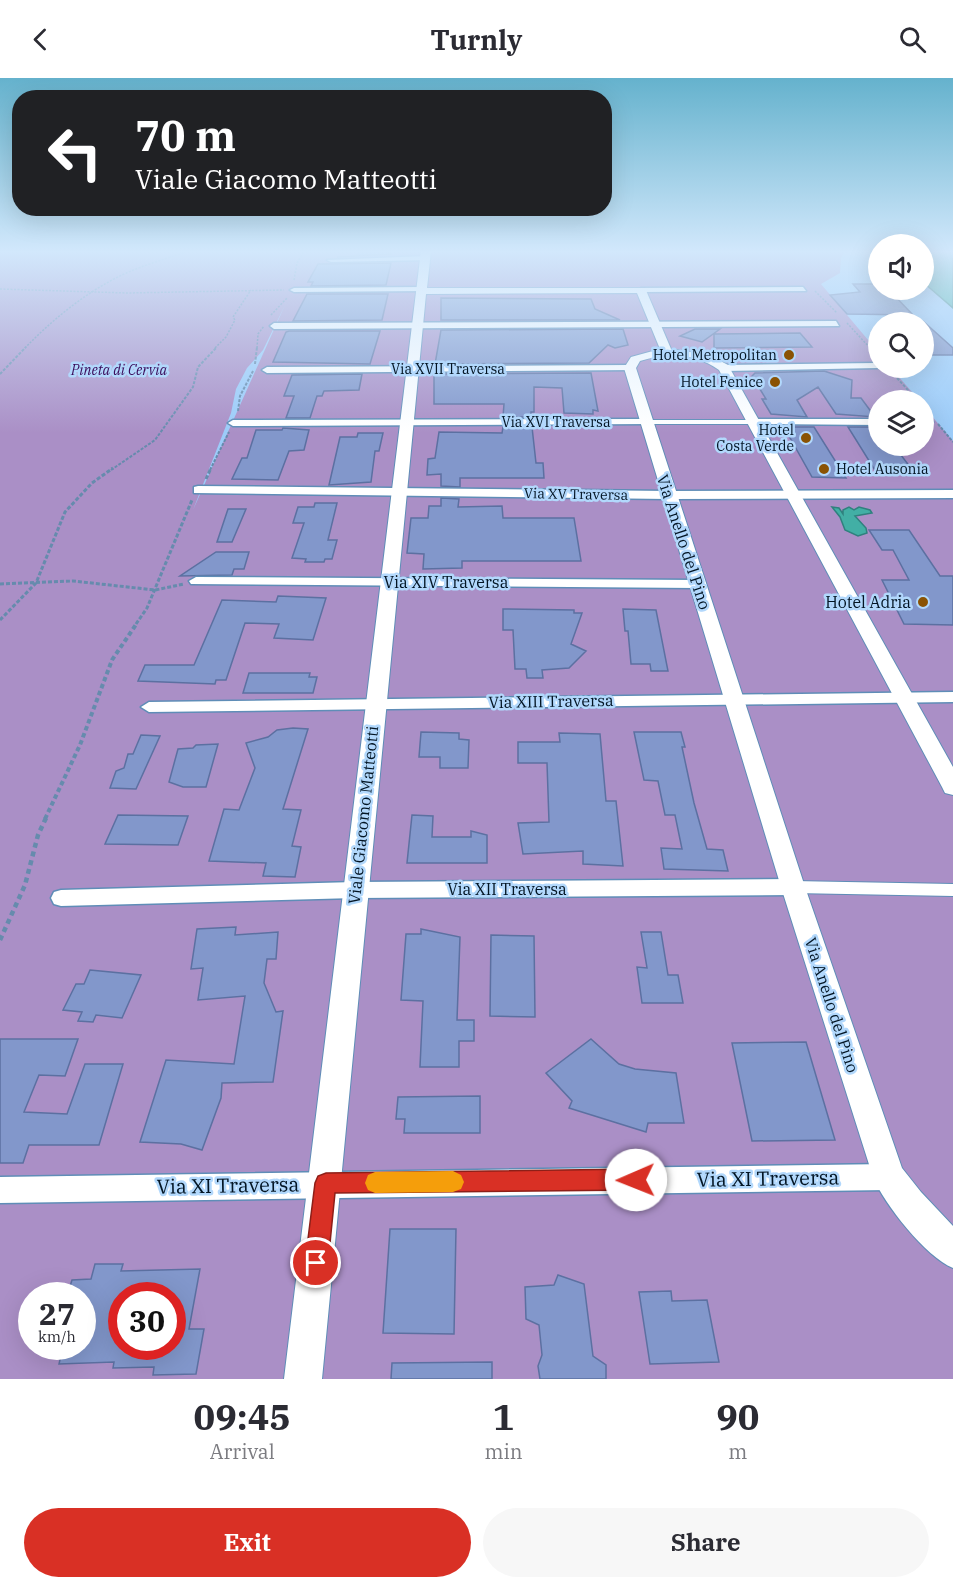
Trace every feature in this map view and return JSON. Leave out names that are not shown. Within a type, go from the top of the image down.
[{"type":"street","name":"Viale Giacomo Matteotti","points":[[303,1379],[326,1183],[398,491],[421,312]]},
{"type":"street","points":[[650,312],[667,352]]},
{"type":"street","points":[[269,325],[836,324]]},
{"type":"street","points":[[630,368],[635,359],[667,352],[701,356],[724,368],[868,366]]},
{"type":"street","name":"Via XVII Traversa","points":[[267,369],[630,368]]},
{"type":"street","name":"Via Anello del Pino","points":[[630,368],[793,887],[889,1177],[909,1204],[953,1251]]},
{"type":"street","points":[[724,368],[953,787]]},
{"type":"street","name":"Via XVI Traversa","points":[[234,423],[868,422]]},
{"type":"street","name":"Via XV Traversa","points":[[198,490],[668,495],[953,494]]},
{"type":"street","name":"Via XIV Traversa","points":[[196,581],[696,584]]},
{"type":"street","name":"Via XIII Traversa","points":[[149,707],[953,697]]},
{"type":"street","name":"Via XII Traversa","points":[[61,898],[355,890],[793,887],[953,890]]},
{"type":"street","name":"Via XI Traversa","points":[[0,1190],[326,1183],[889,1177]]},
{"type":"path","points":[[0,374],[47,325],[67,312]]},
{"type":"path","points":[[0,620],[36,583],[65,513],[92,483],[155,440],[193,387],[193,377],[208,353],[233,331],[235,312]]},
{"type":"path","points":[[270,316],[274,312]]},
{"type":"path","points":[[0,940],[25,885],[38,835],[80,745],[112,660],[147,608],[192,499],[214,468],[234,423],[242,390],[254,369],[258,334],[269,325]]},
{"type":"path","points":[[897,378],[908,390]]},
{"type":"path","points":[[0,584],[85,581],[155,590],[196,581]]},
{"type":"green space","name":"Pineta di Cervia","points":[[0,312],[282,312],[263,350],[247,368],[236,389],[231,413],[193,510],[282,312],[844,312],[868,340],[868,378],[900,378],[910,390],[868,390],[868,456],[934,456],[934,419],[953,441],[953,1379],[0,1379]]},
{"type":"shaded area","points":[[832,507],[839,508],[843,514],[843,510],[849,507],[854,510],[859,507],[870,510],[872,513],[855,516],[866,528],[867,533],[858,536],[845,530],[840,517]]},
{"type":"building","points":[[298,312],[384,312],[382,320],[293,321]]},
{"type":"building","points":[[441,312],[601,312],[620,320],[441,320]]},
{"type":"building","points":[[845,312],[910,312],[868,312],[868,314],[847,314]]},
{"type":"building","points":[[623,329],[628,345],[615,348],[608,345],[589,363],[435,364],[441,330]]},
{"type":"building","points":[[695,329],[720,329],[702,342],[680,336]]},
{"type":"building","points":[[380,331],[370,364],[273,362],[286,332]]},
{"type":"building","points":[[934,331],[953,348],[953,355],[934,355]]},
{"type":"building","points":[[800,333],[812,347],[714,348],[714,334]]},
{"type":"building","points":[[824,371],[852,380],[851,398],[861,398],[868,408],[868,416],[836,414],[818,387],[797,400],[807,417],[771,414],[762,399],[766,399],[752,376],[755,373]]},
{"type":"building","points":[[591,373],[598,411],[593,410],[593,414],[564,413],[562,388],[534,387],[534,412],[531,412],[531,417],[503,417],[504,404],[434,404],[434,374]]},
{"type":"building","points":[[362,374],[359,390],[324,391],[322,396],[317,396],[310,418],[286,418],[294,396],[284,396],[292,375]]},
{"type":"building","points":[[503,427],[532,427],[536,463],[543,463],[544,478],[460,478],[460,487],[441,486],[441,474],[427,475],[428,459],[435,458],[439,432],[502,433]]},
{"type":"building","points":[[784,427],[814,427],[846,478],[812,477]]},
{"type":"building","points":[[848,427],[868,427],[868,456],[902,456],[914,472],[876,472]]},
{"type":"building","points":[[283,428],[309,430],[304,450],[289,451],[278,480],[232,479],[242,458],[247,458],[256,430],[282,430]]},
{"type":"building","points":[[358,433],[383,433],[379,451],[375,451],[371,482],[329,485],[340,437],[357,437]]},
{"type":"building","points":[[441,498],[459,499],[458,507],[502,506],[503,518],[574,518],[581,561],[462,561],[462,568],[423,569],[424,554],[407,553],[411,518],[428,518],[429,506],[441,506]]},
{"type":"building","points":[[315,503],[337,503],[328,540],[337,540],[332,559],[325,559],[324,562],[305,562],[306,559],[292,558],[304,523],[293,523],[298,507],[314,507]]},
{"type":"building","points":[[228,509],[246,509],[232,542],[217,542]]},
{"type":"building","name":"Hotel Adria","points":[[869,530],[909,530],[940,576],[953,576],[953,625],[904,624],[882,580],[909,580],[893,550],[882,550]]},
{"type":"building","points":[[216,552],[249,552],[244,569],[234,569],[232,575],[180,576]]},
{"type":"building","points":[[278,596],[326,598],[313,640],[274,638],[279,624],[245,623],[226,680],[216,680],[215,684],[138,681],[145,665],[194,665],[222,600],[276,602]]},
{"type":"building","points":[[503,609],[574,610],[574,613],[582,613],[571,644],[586,651],[569,668],[542,670],[543,678],[527,678],[526,669],[515,669],[513,630],[503,630]]},
{"type":"building","points":[[623,609],[656,610],[668,671],[651,671],[650,664],[631,664]]},
{"type":"building","points":[[249,673],[310,673],[309,677],[317,677],[313,693],[243,693]]},
{"type":"building","points":[[308,729],[283,809],[301,810],[292,846],[301,847],[295,877],[263,876],[266,863],[209,861],[224,809],[239,810],[255,768],[246,743],[268,737],[277,730]]},
{"type":"building","points":[[421,732],[459,733],[459,739],[469,740],[468,768],[440,768],[440,757],[419,757]]},
{"type":"building","points":[[634,732],[681,732],[694,803],[707,849],[723,850],[728,871],[664,869],[661,848],[682,849],[675,815],[665,815],[658,781],[644,780]]},
{"type":"building","points":[[559,733],[600,734],[606,801],[616,801],[623,866],[583,864],[583,851],[523,854],[518,823],[549,822],[547,763],[518,763],[518,742],[560,742]]},
{"type":"building","points":[[141,735],[160,736],[136,789],[110,788],[116,771],[124,768],[128,754],[133,754]]},
{"type":"building","points":[[218,744],[206,787],[183,787],[169,782],[178,749]]},
{"type":"building","points":[[118,815],[188,816],[178,845],[105,844]]},
{"type":"building","points":[[412,815],[433,816],[432,837],[471,837],[471,831],[487,835],[487,863],[407,863]]},
{"type":"building","points":[[236,927],[235,935],[278,932],[276,959],[267,959],[264,983],[276,1012],[283,1011],[273,1082],[222,1083],[221,1098],[202,1150],[181,1144],[140,1142],[166,1060],[234,1064],[245,996],[198,1000],[203,968],[191,969],[197,929]]},
{"type":"building","points":[[421,929],[460,937],[457,1020],[474,1020],[474,1041],[459,1041],[459,1067],[420,1067],[423,1001],[401,1000],[406,934],[421,934]]},
{"type":"building","points":[[641,932],[661,932],[668,975],[678,975],[683,1003],[642,1003],[637,967],[647,968]]},
{"type":"building","points":[[491,935],[534,936],[535,1017],[490,1016]]},
{"type":"building","points":[[90,970],[141,975],[122,1018],[96,1015],[93,1022],[78,1021],[82,1012],[63,1010],[76,984],[84,984]]},
{"type":"building","points":[[0,1039],[78,1039],[65,1076],[39,1075],[24,1112],[67,1114],[85,1064],[123,1064],[99,1145],[29,1145],[23,1163],[0,1163]]},
{"type":"building","points":[[591,1039],[619,1064],[635,1069],[676,1073],[684,1123],[648,1123],[646,1132],[569,1108],[572,1101],[546,1073]]},
{"type":"building","points":[[806,1042],[835,1140],[752,1141],[732,1043]]},
{"type":"building","points":[[480,1096],[480,1133],[404,1133],[405,1119],[396,1119],[398,1097]]},
{"type":"building","points":[[390,1229],[456,1229],[454,1334],[383,1333]]},
{"type":"building","points":[[95,1264],[123,1264],[121,1271],[200,1269],[189,1329],[204,1329],[196,1374],[153,1375],[154,1367],[113,1368],[114,1362],[59,1364],[60,1360],[96,1360],[96,1282],[71,1282],[72,1280],[91,1279]]},
{"type":"building","points":[[558,1275],[584,1284],[593,1356],[606,1365],[606,1379],[540,1379],[538,1366],[542,1355],[539,1325],[526,1319],[525,1287],[554,1285]]},
{"type":"building","points":[[671,1291],[672,1301],[707,1300],[719,1362],[650,1364],[639,1292]]},
{"type":"building","points":[[492,1362],[492,1379],[391,1379],[392,1363]]},
{"type":"slow traffic","points":[[375,1183],[453,1182]]},
{"type":"place","name":"Hotel Metropolitan","points":[[789,355]]},
{"type":"place","name":"Hotel Fenice","points":[[775,382]]},
{"type":"place","name":"Hotel Costa Verde","points":[[806,438]]},
{"type":"place","name":"Hotel Ausonia","points":[[824,469]]},
{"type":"place","name":"Hotel Adria","points":[[923,602]]},
{"type":"route","points":[[316,1263],[326,1183],[636,1180]]}]
